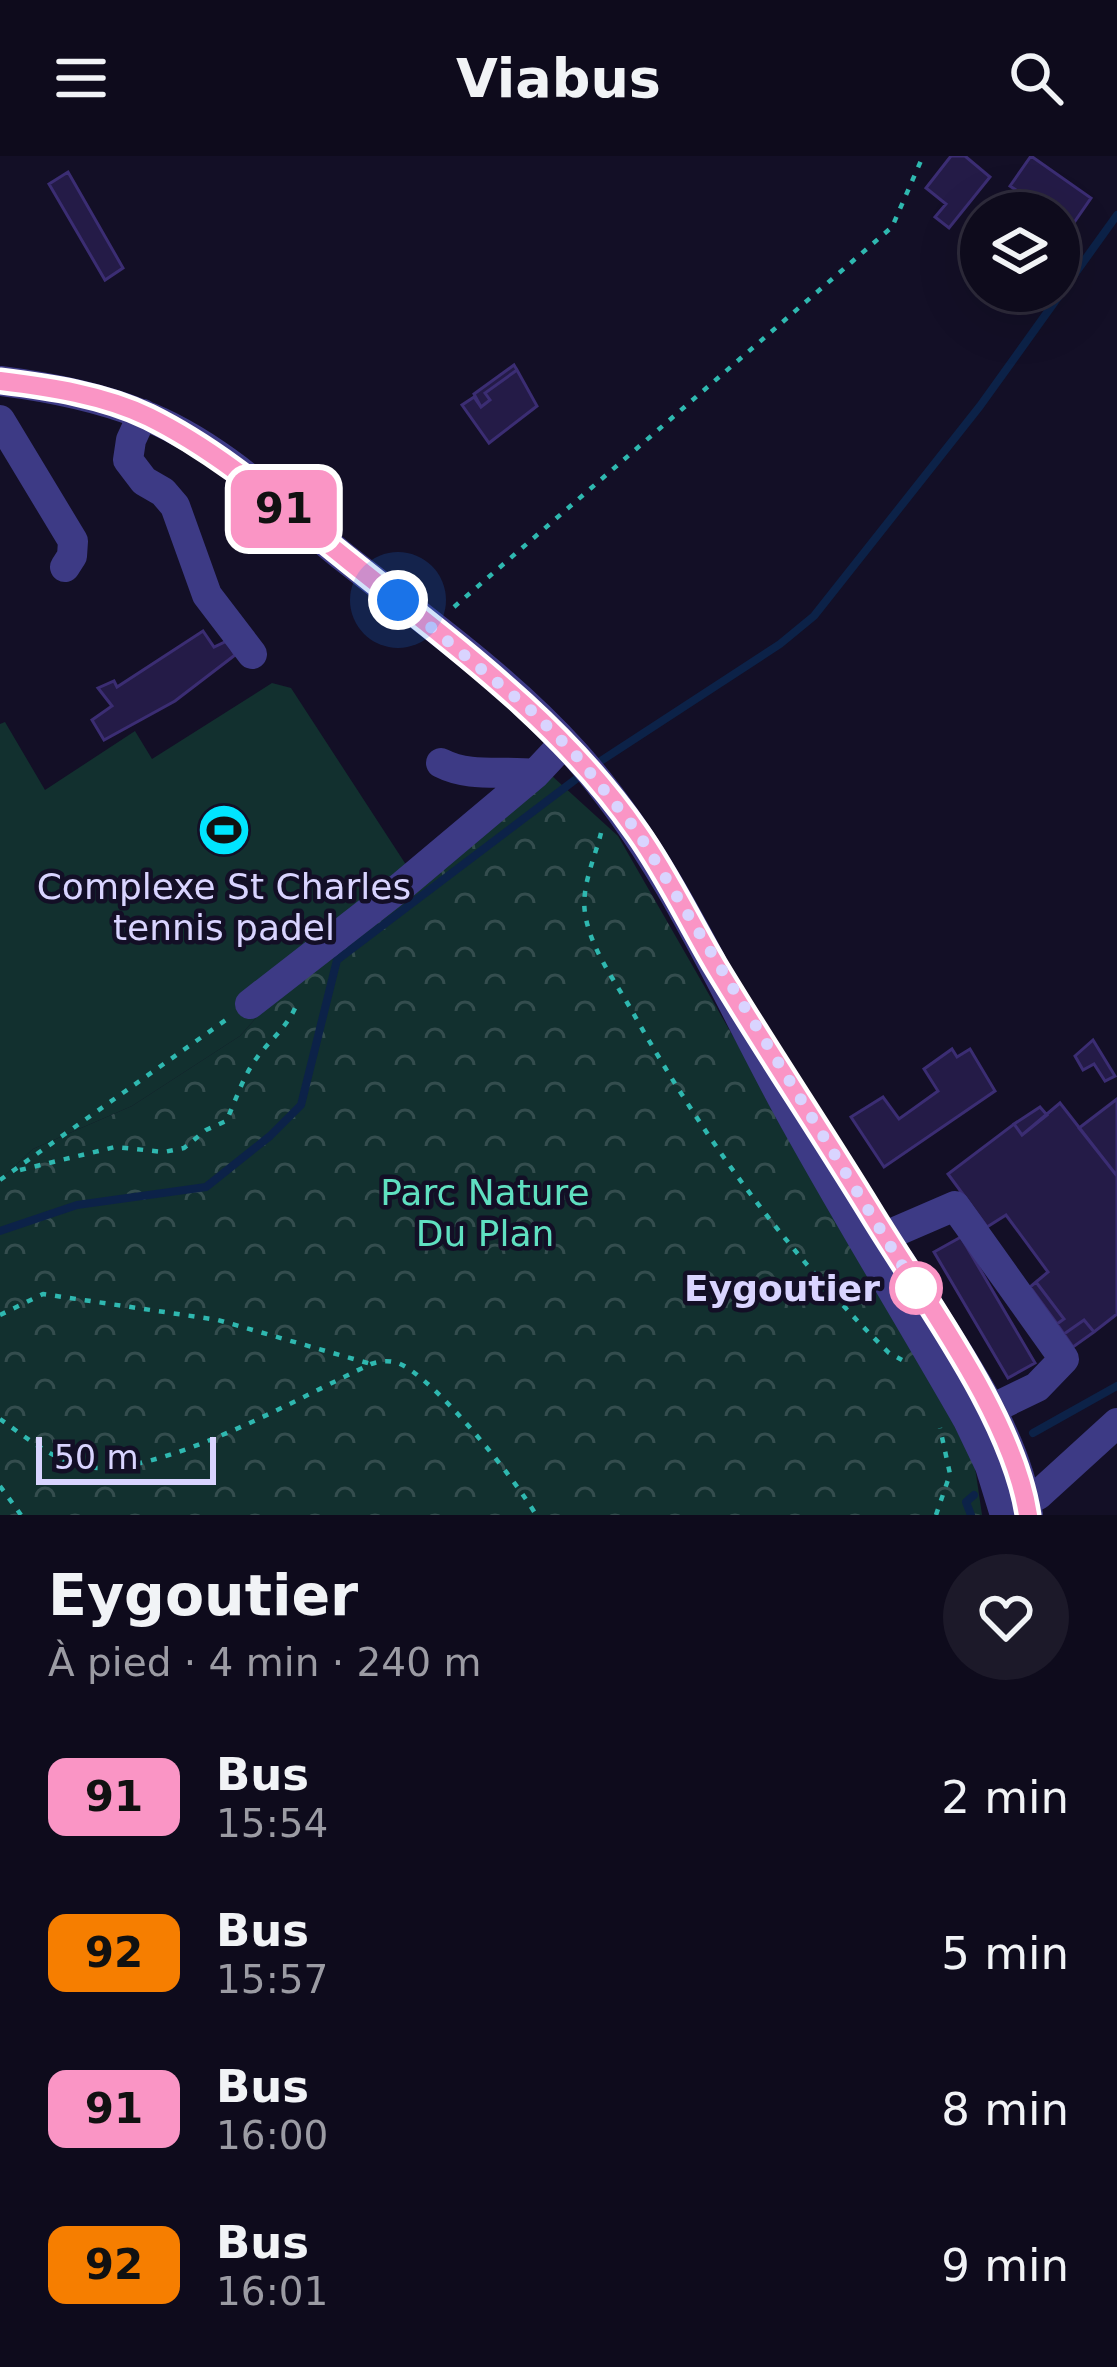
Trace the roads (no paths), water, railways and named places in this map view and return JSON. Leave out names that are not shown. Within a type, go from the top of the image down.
[{"type":"street","points":[[0,391],[1,381],[62,389],[143,414],[195,441],[432,627],[570,748],[606,810],[663,872],[875,1240],[1015,1509],[1038,1495],[1117,1423]]},
{"type":"street","points":[[143,414],[128,460],[144,481],[164,492],[176,506],[207,595],[252,654]]},
{"type":"street","points":[[0,420],[73,541],[65,567]]},
{"type":"street","points":[[250,1004],[570,748]]},
{"type":"street","points":[[441,763],[482,773],[535,774]]},
{"type":"street","points":[[875,1240],[955,1206],[1064,1359],[1037,1387],[964,1415]]},
{"type":"waterway","points":[[596,764],[780,644],[814,616],[980,406],[1117,215]]},
{"type":"waterway","points":[[0,1231],[77,1205],[206,1187],[301,1105],[337,960],[584,773]]},
{"type":"waterway","points":[[1033,1433],[1117,1386]]},
{"type":"waterway","points":[[971,1515],[966,1502],[974,1495]]},
{"type":"place","name":"Complexe St Charles tennis padel","points":[[224,830]]},
{"type":"place","name":"Eygoutier","points":[[916,1288]]},
{"type":"park label","name":"Parc Nature Du Plan","points":[[485,1212]]}]
